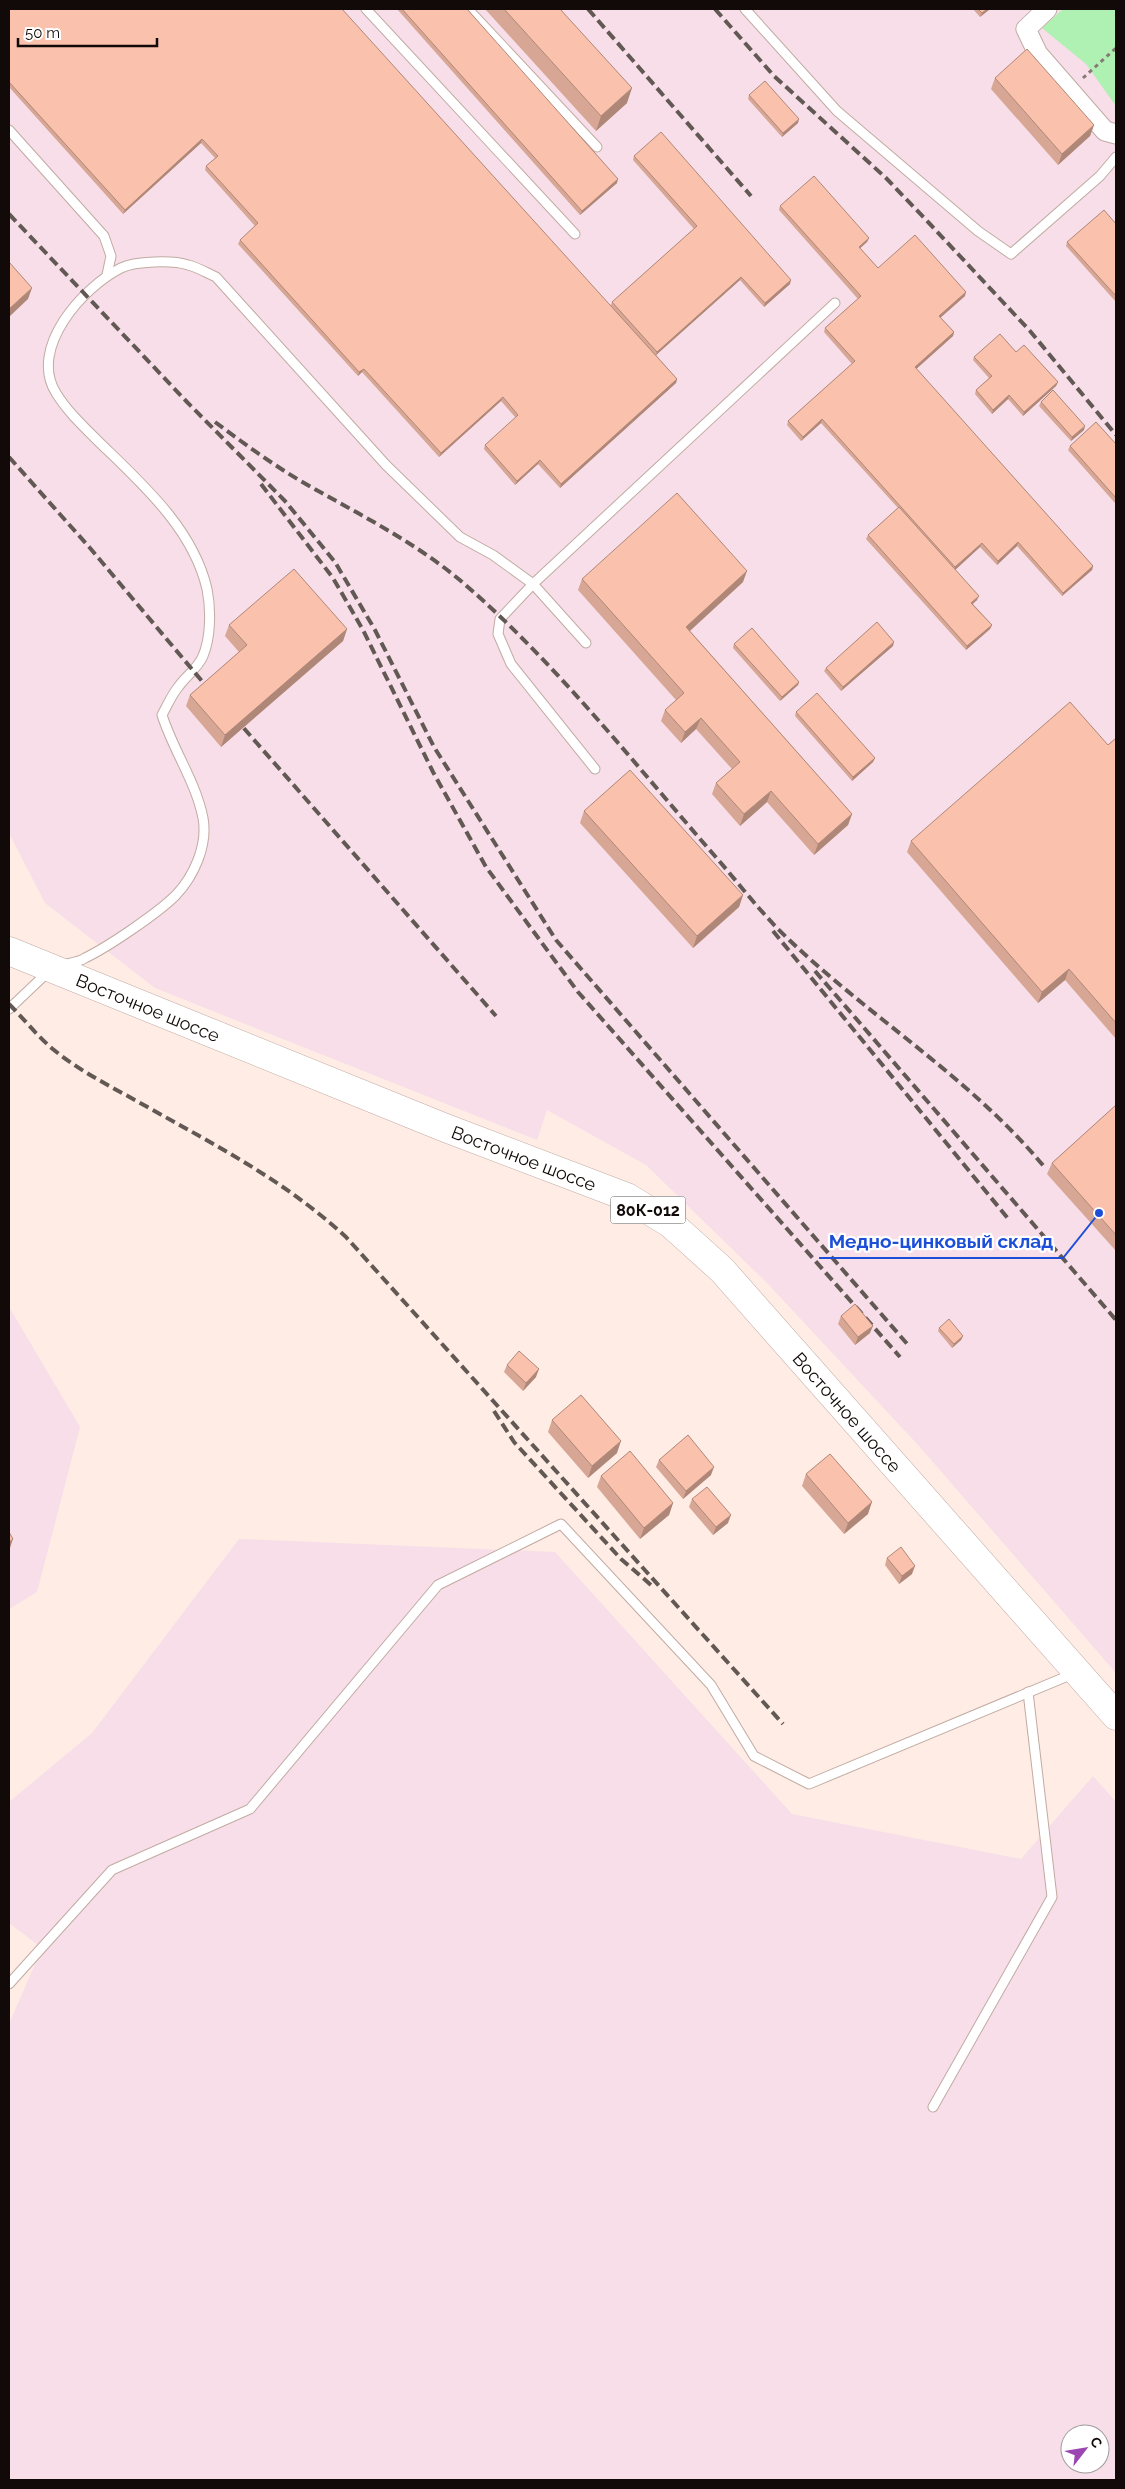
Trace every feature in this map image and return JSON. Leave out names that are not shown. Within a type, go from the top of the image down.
[{"type":"main road","name":"Восточное шоссе","points":[[9,951],[443,1126],[627,1197],[671,1224],[722,1270],[1116,1716]]},
{"type":"street","points":[[1047,9],[1026,29],[1038,54],[1105,131],[1116,134]]},
{"type":"lane","points":[[366,9],[575,234]]},
{"type":"lane","points":[[468,9],[596,148]]},
{"type":"lane","points":[[745,9],[838,111],[978,231],[1012,254],[1100,176],[1116,157]]},
{"type":"lane","points":[[9,130],[104,236],[111,256],[107,275]]},
{"type":"lane","points":[[9,1009],[53,968],[84,959],[116,939],[176,895],[193,869],[204,838],[203,819],[198,798],[169,738],[162,715],[178,687],[202,657],[209,635],[207,590],[199,566],[187,542],[158,501],[72,415],[55,392],[50,377],[49,354],[60,323],[107,275],[125,266],[157,262],[187,264],[216,277],[392,472],[460,537],[493,555],[533,584],[586,643]]},
{"type":"lane","points":[[595,769],[511,664],[498,634],[500,619],[533,584],[836,302]]},
{"type":"lane","points":[[9,1984],[112,1870],[250,1809],[438,1585],[561,1524],[712,1685],[754,1756],[809,1784],[1077,1672]]},
{"type":"lane","points":[[933,2108],[1052,1897],[1028,1692]]},
{"type":"path","points":[[1069,90],[1116,48]]},
{"type":"shaded area","points":[[9,9],[1116,9],[1116,1673],[919,1446],[768,1284],[646,1165],[547,1110],[537,1140],[155,988],[45,903],[9,833]]},
{"type":"shaded area","points":[[9,1307],[80,1427],[37,1592],[9,1609]]},
{"type":"shaded area","points":[[239,1539],[555,1552],[792,1814],[1021,1859],[1093,1776],[1116,1802],[1116,2480],[9,2480],[9,2024],[42,1948],[9,1923],[9,1802],[92,1733]]},
{"type":"green space","points":[[1063,9],[1116,9],[1116,106],[1086,64],[1042,28]]},
{"type":"building","points":[[9,9],[342,9],[677,379],[561,484],[540,460],[517,481],[485,445],[518,415],[503,397],[441,453],[364,369],[359,372],[240,240],[258,223],[206,166],[218,156],[202,139],[125,210],[9,82]]},
{"type":"building","points":[[402,9],[467,9],[618,179],[582,211]]},
{"type":"building","points":[[504,9],[560,9],[632,88],[601,116]]},
{"type":"building","points":[[978,9],[987,9],[982,13]]},
{"type":"building","points":[[1027,49],[1094,125],[1062,154],[995,78]]},
{"type":"building","points":[[765,81],[799,119],[783,133],[749,95]]},
{"type":"building","points":[[661,132],[791,280],[765,303],[741,277],[657,352],[612,302],[697,226],[634,156]]},
{"type":"building","points":[[814,176],[869,238],[859,247],[878,268],[915,235],[966,292],[939,316],[954,332],[915,367],[1093,566],[1063,593],[1018,542],[998,561],[982,543],[955,567],[822,419],[803,437],[788,421],[855,361],[825,328],[861,296],[780,206]]},
{"type":"building","points":[[1104,210],[1116,224],[1116,296],[1067,242]]},
{"type":"building","points":[[9,262],[32,288],[9,309]]},
{"type":"building","points":[[1000,334],[1016,352],[1024,345],[1058,382],[1024,412],[1009,395],[993,410],[976,390],[992,376],[974,357]]},
{"type":"building","points":[[1053,390],[1085,426],[1072,437],[1041,402]]},
{"type":"building","points":[[1096,422],[1116,444],[1116,498],[1070,446]]},
{"type":"building","points":[[677,493],[747,571],[686,627],[852,814],[818,844],[771,791],[744,814],[716,783],[740,762],[701,718],[685,732],[665,710],[684,693],[582,579]]},
{"type":"building","points":[[899,507],[979,596],[971,603],[992,625],[967,646],[868,535]]},
{"type":"building","points":[[294,569],[347,629],[225,735],[190,695],[247,645],[229,625]]},
{"type":"building","points":[[877,622],[894,642],[843,687],[826,668]]},
{"type":"building","points":[[752,628],[799,682],[782,697],[734,644]]},
{"type":"building","points":[[817,693],[875,758],[853,777],[796,712]]},
{"type":"building","points":[[1070,702],[1108,745],[1116,738],[1116,1023],[1069,969],[1042,992],[911,841]]},
{"type":"building","points":[[630,770],[743,895],[697,936],[584,811]]},
{"type":"building","points":[[1116,1105],[1116,1235],[1052,1163]]},
{"type":"building","points":[[855,1304],[873,1326],[858,1337],[841,1316]]},
{"type":"building","points":[[949,1319],[963,1336],[954,1344],[939,1328]]},
{"type":"building","points":[[519,1351],[539,1369],[526,1383],[507,1365]]},
{"type":"building","points":[[581,1395],[621,1441],[592,1466],[552,1420]]},
{"type":"building","points":[[688,1435],[714,1467],[686,1491],[659,1460]]},
{"type":"building","points":[[630,1451],[673,1503],[644,1528],[601,1476]]},
{"type":"building","points":[[830,1454],[872,1502],[848,1523],[806,1474]]},
{"type":"building","points":[[707,1487],[731,1515],[716,1527],[692,1499]]},
{"type":"building","points":[[9,1532],[13,1539],[9,1542]]},
{"type":"building","points":[[901,1547],[915,1566],[902,1576],[887,1558]]},
{"type":"railway","points":[[588,9],[751,196]]},
{"type":"railway","points":[[715,9],[774,76],[886,178],[929,223],[1030,331],[1116,435]]},
{"type":"railway","points":[[9,214],[187,402],[285,501],[335,562],[375,630],[434,747],[556,940],[909,1346]]},
{"type":"railway","points":[[215,422],[299,480],[422,552],[461,581],[496,612],[561,679],[777,928],[810,959],[983,1104],[1016,1135],[1046,1169]]},
{"type":"railway","points":[[9,457],[90,548],[212,693]]},
{"type":"railway","points":[[261,484],[333,578],[363,630],[433,772],[486,867],[578,992],[900,1357]]},
{"type":"railway","points":[[234,717],[496,1016]]},
{"type":"railway","points":[[773,931],[1010,1221]]},
{"type":"railway","points":[[815,971],[1116,1320]]},
{"type":"railway","points":[[9,1004],[48,1045],[64,1058],[97,1079],[248,1164],[298,1198],[346,1237],[783,1724]]},
{"type":"railway","points":[[494,1411],[514,1442],[621,1559],[651,1585]]},
{"type":"place","name":"Медно-цинковый склад","points":[[1099,1213]]}]
